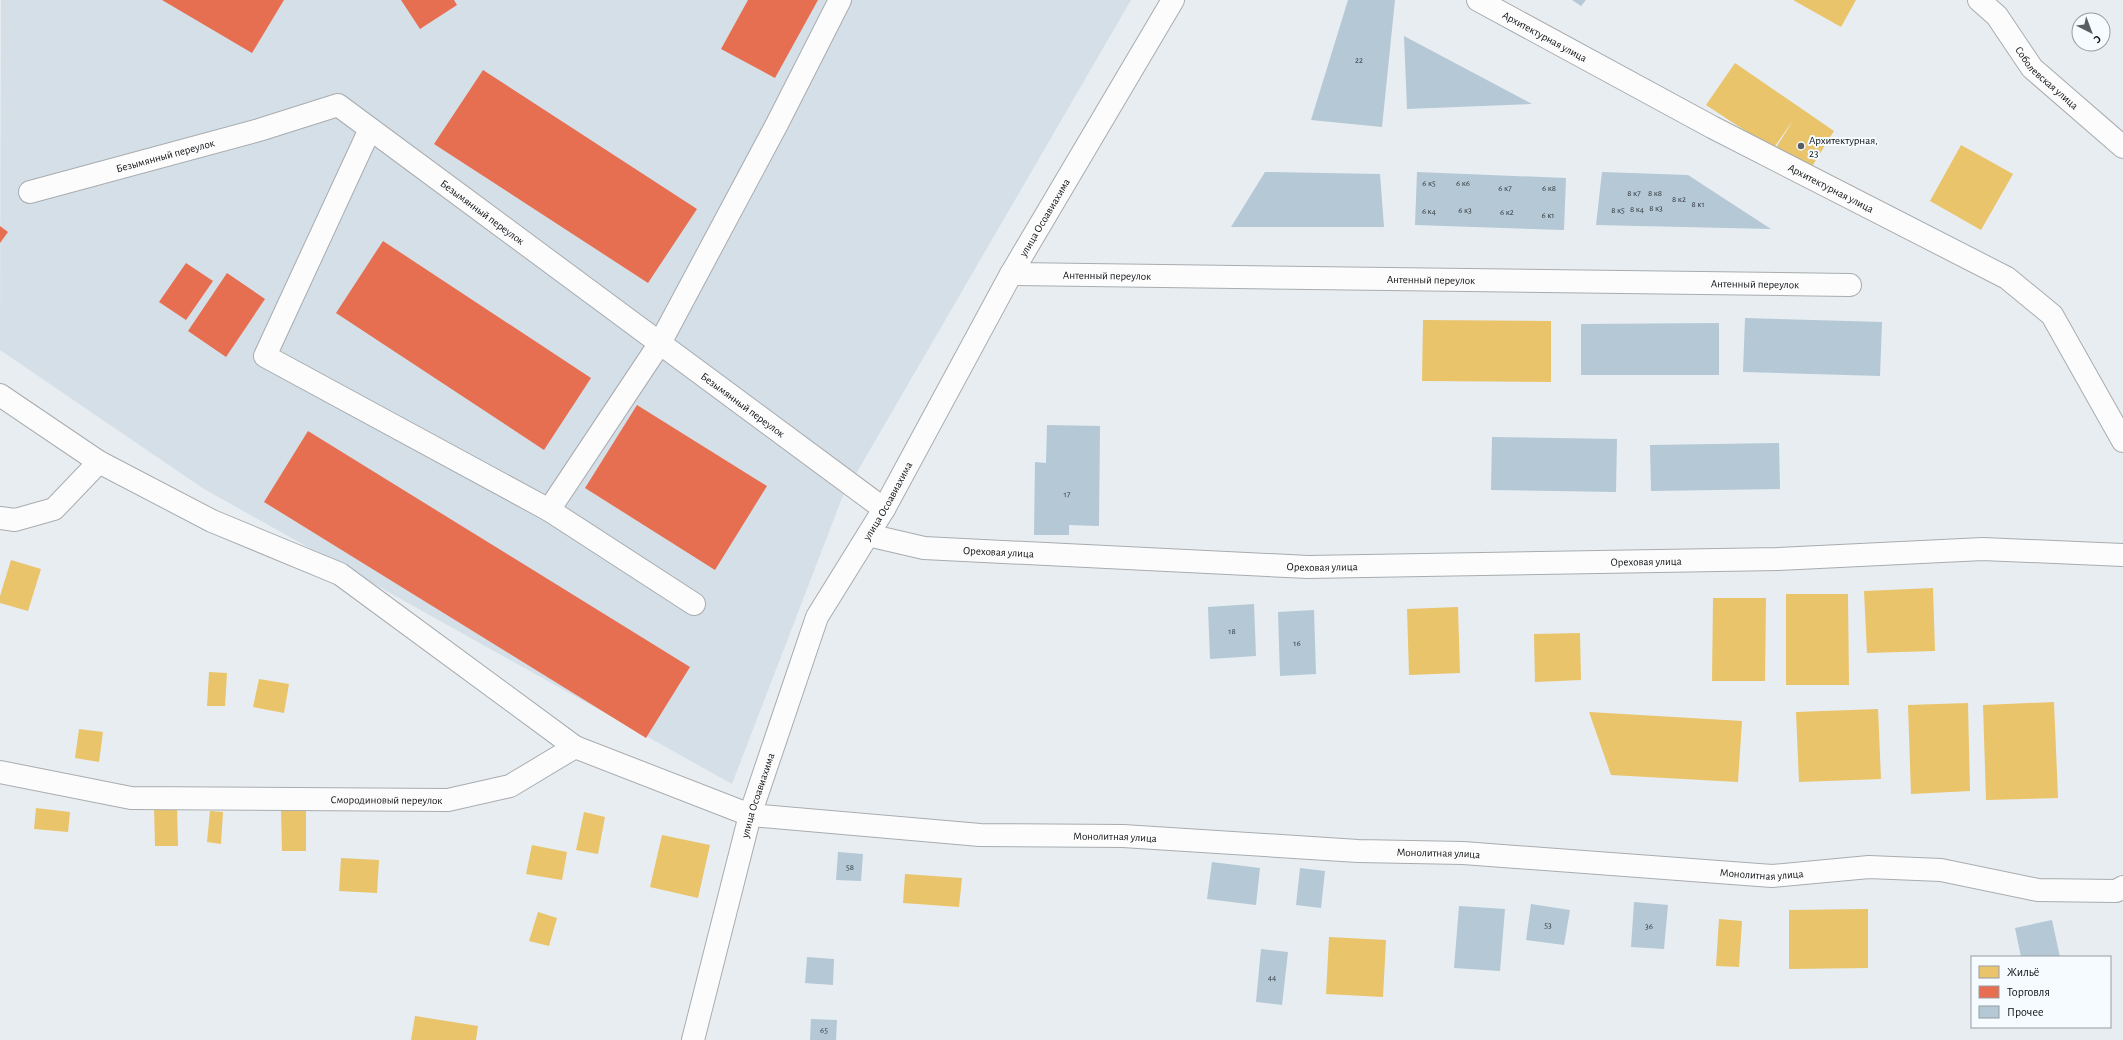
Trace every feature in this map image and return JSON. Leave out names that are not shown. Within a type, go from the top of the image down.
[{"type":"street","points":[[549,510],[660,343],[777,124],[840,0]]},
{"type":"street","name":"улица Осоавиахима","points":[[693,1040],[750,815],[817,617],[884,509],[1011,274],[1173,0]]},
{"type":"street","name":"Архитектурная улица","points":[[1478,0],[1712,127],[2007,278],[2052,315],[2123,441]]},
{"type":"street","name":"Соболевская улица","points":[[1979,0],[1998,16],[2032,68],[2123,147]]},
{"type":"street","name":"Безымянный переулок","points":[[30,192],[258,130],[338,106],[884,509]]},
{"type":"street","points":[[370,129],[265,356],[549,510],[694,604]]},
{"type":"street","name":"Антенный переулок","points":[[1011,274],[1850,285]]},
{"type":"street","points":[[0,395],[99,462],[212,521],[340,574],[576,747],[750,815]]},
{"type":"street","points":[[0,518],[15,520],[54,509],[99,462]]},
{"type":"street","name":"Ореховая улица","points":[[868,535],[924,548],[1308,567],[1778,559],[1983,549],[2123,555]]},
{"type":"street","name":"Смородиновый переулок","points":[[0,772],[131,798],[448,800],[510,786],[576,747]]},
{"type":"street","name":"Монолитная улица","points":[[750,815],[980,835],[1123,836],[1358,851],[1463,853],[1772,876],[1869,867],[1941,870],[2038,890],[2116,891],[2123,887]]},
{"type":"shaded area","points":[[1,0],[1131,0],[842,498],[732,784],[204,489],[0,350]]},
{"type":"building: Жильё","points":[[1793,0],[1856,0],[1841,27]]},
{"type":"building: Жильё","points":[[1735,63],[1834,131],[1806,176],[1772,154],[1794,119],[1773,149],[1706,105]]},
{"type":"building: Жильё","points":[[1961,145],[2013,174],[1981,230],[1930,201]]},
{"type":"building: Жильё","points":[[1423,320],[1551,321],[1551,382],[1422,381]]},
{"type":"building: Жильё","points":[[11,560],[41,569],[28,611],[0,603],[0,596]]},
{"type":"building: Жильё","points":[[1933,588],[1935,651],[1867,653],[1864,591]]},
{"type":"building: Жильё","points":[[1786,594],[1848,594],[1849,685],[1786,685]]},
{"type":"building: Жильё","points":[[1713,598],[1766,598],[1765,681],[1712,681]]},
{"type":"building: Жильё","points":[[1458,607],[1460,673],[1409,675],[1407,609]]},
{"type":"building: Жильё","points":[[1580,633],[1581,680],[1535,682],[1534,634]]},
{"type":"building: Жильё","points":[[209,672],[227,673],[225,706],[207,706]]},
{"type":"building: Жильё","points":[[259,679],[289,684],[284,713],[253,707]]},
{"type":"building: Жильё","points":[[2054,702],[2058,798],[1986,800],[1983,705]]},
{"type":"building: Жильё","points":[[1968,703],[1970,791],[1911,794],[1908,705]]},
{"type":"building: Жильё","points":[[1878,709],[1881,779],[1799,782],[1796,712]]},
{"type":"building: Жильё","points":[[1589,712],[1742,721],[1738,782],[1611,775]]},
{"type":"building: Жильё","points":[[79,729],[103,732],[99,762],[75,758]]},
{"type":"building: Жильё","points":[[154,805],[177,805],[178,846],[155,846]]},
{"type":"building: Жильё","points":[[36,808],[70,812],[68,832],[34,829]]},
{"type":"building: Жильё","points":[[281,810],[306,810],[306,851],[282,851]]},
{"type":"building: Жильё","points":[[210,811],[223,812],[221,844],[207,842]]},
{"type":"building: Жильё","points":[[584,812],[605,817],[598,854],[576,850]]},
{"type":"building: Жильё","points":[[662,835],[710,845],[698,898],[650,887]]},
{"type":"building: Жильё","points":[[532,845],[567,852],[562,880],[526,874]]},
{"type":"building: Жильё","points":[[341,858],[379,860],[377,893],[339,891]]},
{"type":"building: Жильё","points":[[905,874],[962,878],[959,907],[903,903]]},
{"type":"building: Жильё","points":[[1868,909],[1868,968],[1789,969],[1789,910]]},
{"type":"building: Жильё","points":[[538,912],[557,918],[549,946],[529,941]]},
{"type":"building: Жильё","points":[[1719,919],[1742,921],[1739,967],[1716,966]]},
{"type":"building: Жильё","points":[[1329,937],[1386,940],[1383,997],[1326,994]]},
{"type":"building: Жильё","points":[[415,1016],[478,1026],[476,1040],[411,1040]]},
{"type":"building: Торговля","points":[[162,0],[284,0],[252,53]]},
{"type":"building: Торговля","points":[[401,0],[454,0],[457,5],[420,29]]},
{"type":"building: Торговля","points":[[748,0],[818,0],[775,78],[721,49]]},
{"type":"building: Торговля","points":[[483,70],[697,209],[648,283],[434,144]]},
{"type":"building: Торговля","points":[[0,226],[8,232],[0,243]]},
{"type":"building: Торговля","points":[[383,241],[591,378],[544,450],[336,313]]},
{"type":"building: Торговля","points":[[186,263],[213,281],[186,320],[159,302]]},
{"type":"building: Торговля","points":[[227,273],[265,299],[226,357],[188,331]]},
{"type":"building: Торговля","points":[[637,405],[767,486],[715,570],[585,488]]},
{"type":"building: Торговля","points":[[308,431],[690,667],[646,738],[264,502]]},
{"type":"building: Прочее","points":[[1348,0],[1395,0],[1382,127],[1311,120]]},
{"type":"building: Прочее","points":[[1572,0],[1586,0],[1581,6]]},
{"type":"building: Прочее","points":[[1404,36],[1532,104],[1407,109]]},
{"type":"building: Прочее","points":[[1265,172],[1380,174],[1384,227],[1231,227]]},
{"type":"building: Прочее","points":[[1417,172],[1566,178],[1564,230],[1415,225]]},
{"type":"building: Прочее","points":[[1602,172],[1688,175],[1771,229],[1596,225]]},
{"type":"building: Прочее","points":[[1745,318],[1882,322],[1880,376],[1743,372]]},
{"type":"building: Прочее","points":[[1719,323],[1719,375],[1581,375],[1581,324]]},
{"type":"building: Прочее","points":[[1047,425],[1100,426],[1099,526],[1069,525],[1069,535],[1034,535],[1035,462],[1046,463]]},
{"type":"building: Прочее","points":[[1492,437],[1617,439],[1616,492],[1491,490]]},
{"type":"building: Прочее","points":[[1779,443],[1780,489],[1651,491],[1650,445]]},
{"type":"building: Прочее","points":[[1254,604],[1256,656],[1210,659],[1208,607]]},
{"type":"building: Прочее","points":[[1314,610],[1316,674],[1280,676],[1278,612]]},
{"type":"building: Прочее","points":[[838,852],[863,854],[861,881],[836,880]]},
{"type":"building: Прочее","points":[[1212,862],[1260,868],[1256,905],[1207,899]]},
{"type":"building: Прочее","points":[[1300,868],[1325,871],[1321,908],[1296,905]]},
{"type":"building: Прочее","points":[[1634,902],[1668,905],[1664,949],[1631,947]]},
{"type":"building: Прочее","points":[[1531,904],[1570,910],[1564,945],[1526,940]]},
{"type":"building: Прочее","points":[[1459,906],[1505,909],[1500,971],[1454,968]]},
{"type":"building: Прочее","points":[[2052,920],[2060,956],[2021,956],[2015,928]]},
{"type":"building: Прочее","points":[[1261,949],[1288,952],[1282,1005],[1256,1002]]},
{"type":"building: Прочее","points":[[807,957],[834,959],[833,985],[805,983]]},
{"type":"building: Прочее","points":[[811,1019],[837,1020],[836,1040],[810,1040]]},
{"type":"place","name":"Архитектурная, 23","points":[[1801,146]]}]
